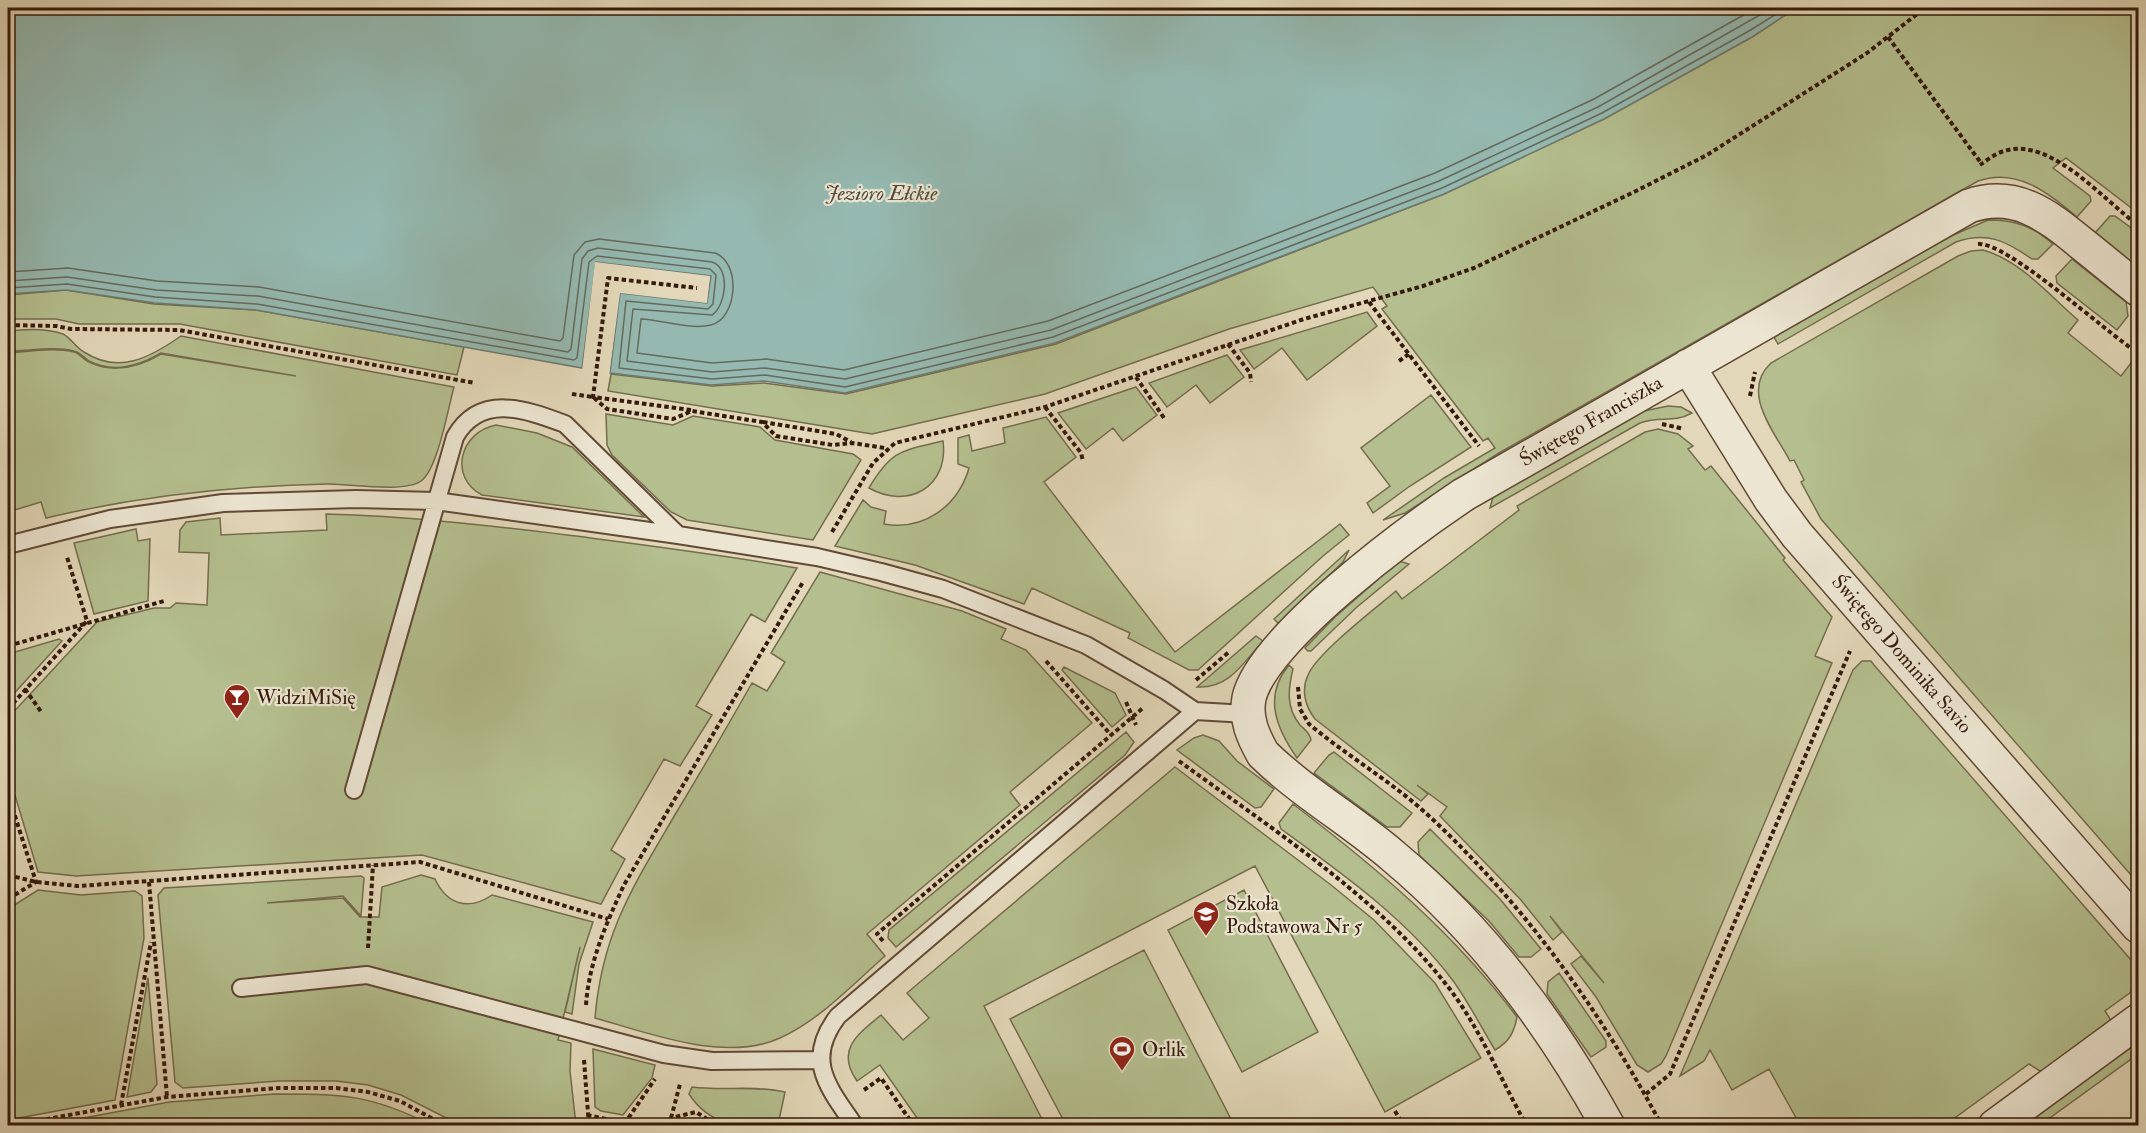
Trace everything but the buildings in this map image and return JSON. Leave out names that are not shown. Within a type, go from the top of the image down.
[{"type":"street","name":"Świętego Franciszka","points":[[1247,714],[1249,697],[1255,683],[1283,644],[1343,586],[1385,550],[1427,519],[1500,472],[1969,206],[1995,200],[2031,207],[2043,213],[2139,290]]},
{"type":"street","name":"Świętego Dominika Savio","points":[[1688,366],[1771,500],[1797,535],[2139,926]]},
{"type":"street","points":[[1247,714],[1251,734],[1263,754],[1392,855],[1479,938],[1553,1034],[1608,1125]]},
{"type":"street","points":[[1995,1125],[2139,1021]]},
{"type":"lane","points":[[354,790],[436,501],[455,437],[463,422],[477,412],[493,408],[544,416],[565,424],[678,535]]},
{"type":"lane","points":[[8,545],[65,530],[166,509],[223,503],[356,499],[436,501],[817,557],[943,589],[1086,645],[1164,690],[1195,711],[1247,714]]},
{"type":"lane","points":[[855,1125],[829,1088],[821,1060],[821,1047],[826,1031],[838,1016],[1195,711]]},
{"type":"lane","points":[[241,988],[367,975],[664,1054],[712,1061],[821,1060]]},
{"type":"path","points":[[589,1125],[584,1032],[591,967],[608,919],[624,885],[817,557],[873,463],[886,449],[906,439],[1045,407],[1228,344],[1474,268],[1634,192],[1734,138],[1888,37],[1925,8]]},
{"type":"path","points":[[1888,37],[1982,164]]},
{"type":"path","points":[[1969,244],[1983,243],[1998,247],[2017,259],[2112,335],[2139,353]]},
{"type":"path","points":[[593,397],[608,278],[697,288]]},
{"type":"path","points":[[1369,302],[1481,449]]},
{"type":"path","points":[[8,325],[56,326],[71,329],[179,330],[478,384]]},
{"type":"path","points":[[1228,344],[1250,373],[1251,382]]},
{"type":"path","points":[[1399,361],[1409,354]]},
{"type":"path","points":[[1755,407],[1750,396],[1750,385],[1759,365]]},
{"type":"path","points":[[1136,377],[1164,418]]},
{"type":"path","points":[[570,394],[837,434],[852,443]]},
{"type":"path","points":[[593,397],[607,409],[673,419],[692,411]]},
{"type":"path","points":[[1045,407],[1081,453],[1083,461]]},
{"type":"path","points":[[762,422],[776,436],[833,445],[852,443],[886,449]]},
{"type":"path","points":[[1653,424],[1686,429],[1691,434]]},
{"type":"path","points":[[65,530],[67,555],[87,621]]},
{"type":"path","points":[[8,646],[87,621],[164,601]]},
{"type":"path","points":[[8,709],[87,621]]},
{"type":"path","points":[[1645,1094],[1670,1074],[1852,645]]},
{"type":"path","points":[[877,934],[1182,675],[1196,680],[1236,646]]},
{"type":"path","points":[[1039,652],[1111,735]]},
{"type":"path","points":[[1298,680],[1297,696],[1300,709],[1309,724],[1427,814],[1528,921],[1589,1002],[1662,1125]]},
{"type":"path","points":[[26,689],[42,713]]},
{"type":"path","points":[[1176,759],[1336,879],[1417,950],[1447,985],[1527,1125]]},
{"type":"path","points":[[8,794],[36,882]]},
{"type":"path","points":[[8,875],[36,882],[78,886],[420,862],[608,919]]},
{"type":"path","points":[[370,917],[373,865]]},
{"type":"path","points":[[8,899],[36,882]]},
{"type":"path","points":[[149,882],[167,1096]]},
{"type":"path","points":[[120,1106],[152,935]]},
{"type":"path","points":[[625,1124],[659,1073],[664,1054]]},
{"type":"path","points":[[858,1095],[880,1078],[914,1125]]},
{"type":"path","points":[[665,1125],[671,1118],[682,1079]]},
{"type":"path","points":[[9,1125],[167,1096],[279,1088],[336,1088],[368,1092],[400,1101],[446,1125]]},
{"type":"path","points":[[1395,1111],[1404,1125]]},
{"type":"path","points":[[671,1118],[696,1112],[718,1125]]},
{"type":"path","points":[[587,1115],[635,1125]]},
{"type":"green space","points":[[1796,8],[2138,8],[2138,213],[2066,158],[2053,168],[2090,196],[2091,201],[2077,217],[2043,191],[2019,180],[2006,177],[1978,181],[1499,453],[1405,513],[1383,520],[1444,478],[1495,448],[1488,438],[1483,441],[1382,309],[1387,306],[1373,287],[1229,329],[1045,394],[872,434],[608,391],[611,374],[712,386],[764,383],[846,394],[1056,344],[1444,194],[1604,119],[1752,37]]},
{"type":"green space","points":[[2110,216],[2115,216],[2138,233],[2138,268],[2095,233]]},
{"type":"green space","points":[[1988,220],[2023,225],[2053,244],[2038,259],[2032,259],[2014,247],[1996,240],[1977,237],[1956,242],[1778,344],[1774,337],[1951,236]]},
{"type":"green space","points":[[1983,250],[1997,255],[2022,270],[2078,320],[2068,333],[2121,376],[2134,359],[2138,362],[2138,883],[1821,519],[1801,482],[1804,480],[1794,460],[1790,461],[1763,412],[1759,399],[1762,374],[1771,363],[1958,256],[1971,251]]},
{"type":"green space","points":[[2072,259],[2126,302],[2128,316],[2117,330],[2057,283],[2056,276]]},
{"type":"green space","points":[[66,290],[154,304],[256,310],[464,347],[457,375],[180,324],[79,324],[56,319],[8,319],[8,295]]},
{"type":"green space","points":[[1367,312],[1377,326],[1307,380],[1282,348],[1254,369],[1240,350]]},
{"type":"green space","points":[[8,331],[50,331],[66,335],[78,348],[97,359],[122,363],[158,351],[181,336],[454,387],[442,437],[432,464],[421,481],[413,485],[376,487],[327,484],[220,490],[150,498],[46,518],[41,502],[8,512],[8,353],[66,351],[76,353],[98,366],[117,368],[98,365],[76,352],[66,350],[50,349],[8,351]],"holes":[[[161,353],[296,376],[161,354],[144,362]]]},
{"type":"green space","points":[[1227,355],[1244,377],[1210,403],[1196,385],[1167,407],[1149,383]]},
{"type":"green space","points":[[1136,387],[1157,415],[1123,441],[1113,428],[1086,449],[1058,413]]},
{"type":"green space","points":[[1431,395],[1471,447],[1373,513],[1367,503],[1390,486],[1361,448]]},
{"type":"green space","points":[[1668,406],[1681,407],[1692,413],[1678,418],[1640,423],[1490,508],[1493,497],[1644,411]]},
{"type":"green space","points":[[606,414],[673,425],[693,416],[760,427],[775,440],[853,454],[861,460],[813,540],[687,520],[671,512],[612,455],[607,445]]},
{"type":"green space","points":[[1046,417],[1076,457],[1044,482],[1175,652],[1340,524],[1349,535],[1198,670],[1189,670],[1128,638],[1130,633],[1032,588],[1024,604],[915,565],[835,546],[863,500],[871,507],[886,511],[884,524],[899,525],[913,524],[926,519],[948,504],[964,482],[969,468],[958,464],[958,438],[969,435],[972,451],[1005,443],[1003,428]]},
{"type":"green space","points":[[496,425],[537,433],[572,447],[644,517],[482,495],[471,487],[465,477],[462,467],[463,456],[474,436]]},
{"type":"green space","points":[[1658,429],[1678,434],[1693,446],[1688,449],[1705,470],[1711,466],[1785,558],[1783,560],[1832,617],[1815,656],[1832,663],[1666,1056],[1661,1064],[1648,1072],[1637,1065],[1596,997],[1571,964],[1581,956],[1604,983],[1550,916],[1562,932],[1553,940],[1521,900],[1440,816],[1447,807],[1417,785],[1428,794],[1421,801],[1315,719],[1307,703],[1305,686],[1308,675],[1323,655],[1396,591],[1402,599],[1519,510],[1517,506],[1645,432]]},
{"type":"green space","points":[[943,441],[943,457],[939,471],[933,482],[923,490],[911,495],[898,496],[869,488],[884,466],[899,454]]},
{"type":"green space","points":[[326,514],[420,519],[576,536],[797,568],[765,622],[751,614],[696,706],[712,715],[680,766],[664,759],[611,850],[625,859],[601,904],[422,855],[76,876],[38,872],[8,772],[8,718],[97,622],[154,608],[170,608],[176,603],[207,605],[209,553],[179,552],[180,530],[186,522],[220,518],[221,535],[327,530]]},
{"type":"green space","points":[[136,529],[138,541],[150,539],[148,601],[94,614],[74,543]]},
{"type":"green space","points":[[1349,550],[1343,562],[1279,624],[1274,619]]},
{"type":"green space","points":[[1399,561],[1409,564],[1357,607],[1311,651],[1305,648],[1335,617]]},
{"type":"green space","points":[[820,572],[962,611],[1006,629],[1001,639],[1026,650],[1092,723],[1010,792],[1020,805],[867,934],[885,956],[836,1001],[809,1022],[780,1038],[758,1045],[735,1048],[712,1047],[663,1038],[595,1018],[605,960],[622,910],[752,683],[767,691],[785,662],[771,653]]},
{"type":"green space","points":[[1256,636],[1263,641],[1234,673],[1218,684],[1197,687]]},
{"type":"green space","points":[[59,639],[62,641],[8,700],[8,654]]},
{"type":"green space","points":[[1862,661],[1871,661],[2131,960],[2136,973],[2131,992],[2105,1011],[2112,1022],[2043,1073],[2029,1064],[1945,1125],[1800,1125],[1769,1069],[1732,1090],[1710,1050],[1704,1061],[1680,1076],[1853,670]]},
{"type":"green space","points":[[1289,665],[1293,669],[1289,691],[1292,712],[1311,740],[1297,758],[1283,735],[1275,712],[1276,688]]},
{"type":"green space","points":[[1064,667],[1115,693],[1126,715],[1112,727],[1062,670]]},
{"type":"green space","points":[[1126,732],[1134,742],[1125,755],[896,947],[888,938],[889,930]]},
{"type":"green space","points":[[1203,735],[1219,741],[1237,761],[1274,789],[1261,807],[1255,808],[1177,750],[1194,738]]},
{"type":"green space","points":[[1334,752],[1412,813],[1400,827],[1387,827],[1314,773]]},
{"type":"green space","points":[[1175,767],[1374,920],[1435,983],[1481,1058],[1385,1112],[1255,866],[984,1006],[1045,1125],[922,1125],[880,1065],[857,1081],[848,1060],[849,1052],[857,1036],[864,1029],[881,1015],[903,1040],[929,1018],[907,993]]},
{"type":"green space","points":[[1293,804],[1355,852],[1413,903],[1493,986],[1517,1017],[1514,1028],[1504,1044],[1495,1050],[1454,982],[1416,938],[1374,899],[1281,829],[1279,823]]},
{"type":"green space","points":[[1430,829],[1500,899],[1541,949],[1531,957],[1519,957],[1489,921],[1419,855],[1418,842]]},
{"type":"green space","points":[[421,875],[435,879],[446,895],[459,903],[475,903],[492,895],[593,922],[579,964],[572,1014],[565,1012],[580,947],[558,1040],[571,1043],[570,1071],[576,1125],[460,1125],[401,1095],[368,1085],[336,1081],[279,1081],[183,1088],[175,1082],[158,895],[164,888],[361,876],[364,878],[361,916],[343,896],[267,903],[343,898],[360,917],[379,917],[382,887]]},
{"type":"green space","points":[[38,890],[81,895],[135,891],[142,896],[144,938],[115,1100],[8,1120],[8,909]]},
{"type":"green space","points":[[1244,890],[1318,1032],[1242,1072],[1168,930]]},
{"type":"green space","name":"Orlik","points":[[1144,950],[1234,1125],[1066,1125],[1010,1019]]},
{"type":"green space","points":[[1559,973],[1606,1041],[1606,1047],[1591,1057],[1547,994],[1548,982]]},
{"type":"green space","points":[[148,978],[157,1084],[151,1092],[127,1097]]},
{"type":"green space","points":[[2129,1045],[2135,1054],[2138,1052],[2138,1054],[2040,1125],[2020,1126]]},
{"type":"green space","points":[[593,1049],[655,1065],[652,1078],[623,1115],[601,1111],[595,1107]]},
{"type":"green space","points":[[692,1087],[785,1092],[778,1125],[740,1125],[718,1119],[708,1114],[689,1094]]},
{"type":"green space","points":[[275,1094],[319,1094],[355,1098],[390,1107],[431,1125],[46,1125],[169,1102]]},
{"type":"water","name":"Jezioro Ełckie","points":[[8,8],[1796,8],[1752,37],[1604,119],[1444,194],[1055,343],[845,393],[764,381],[711,385],[610,373],[620,293],[707,303],[711,276],[596,262],[582,368],[256,310],[155,303],[66,290],[8,294]]},
{"type":"pier","points":[[595,262],[710,276],[707,303],[620,293],[609,376],[607,373],[618,291],[705,300],[707,278],[598,265],[585,368],[582,371]]},
{"type":"place","name":"WidziMiSię","points":[[237,720]]},
{"type":"place","name":"Szkoła Podstawowa Nr 5","points":[[1206,937]]},
{"type":"place","name":"Orlik","points":[[1122,1072]]}]
